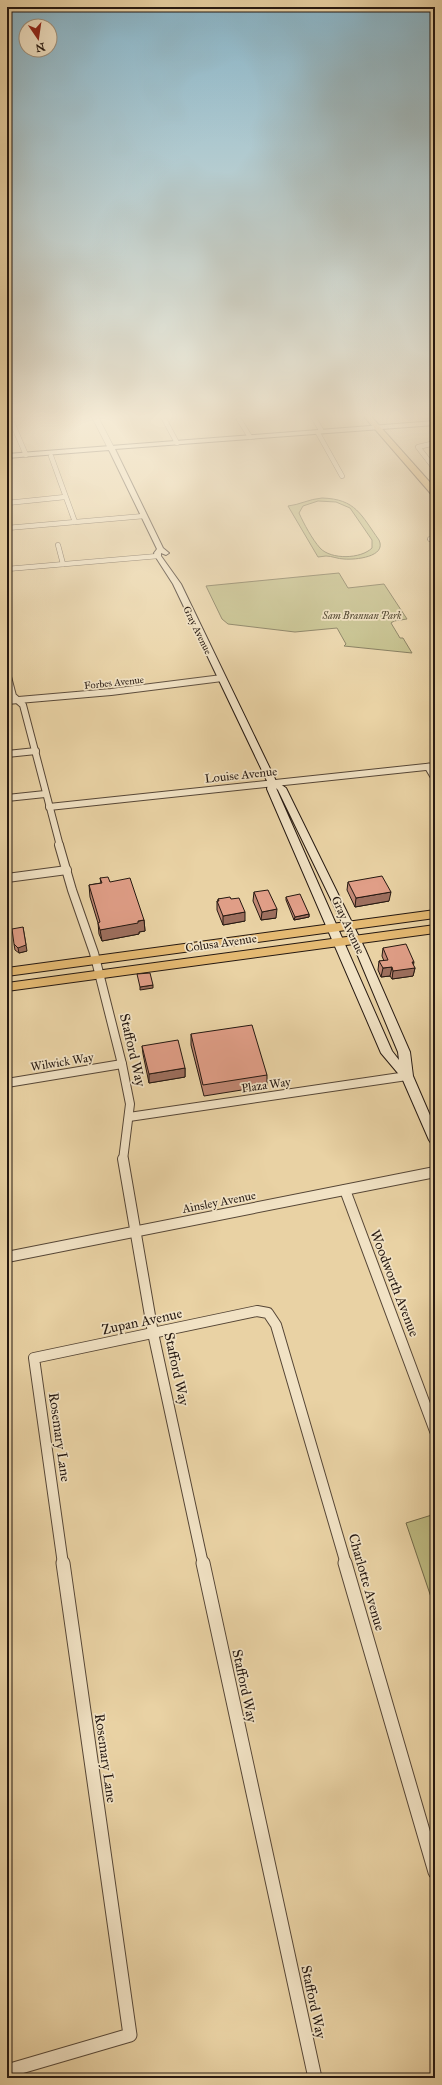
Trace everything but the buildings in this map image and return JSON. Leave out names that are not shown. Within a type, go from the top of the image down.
[{"type":"highway","name":"Colusa Avenue","points":[[7,972],[435,914]]},
{"type":"highway","name":"Colusa Avenue","points":[[7,987],[338,942],[356,941],[435,929]]},
{"type":"main road","name":"Gray Avenue","points":[[141,510],[159,553],[177,584],[272,783],[271,789],[387,1053],[407,1076]]},
{"type":"main road","name":"Gray Avenue","points":[[272,783],[282,788],[349,925],[404,1052],[407,1076],[435,1140]]},
{"type":"street","points":[[70,510],[75,522]]},
{"type":"street","points":[[7,528],[144,516]]},
{"type":"street","points":[[435,536],[430,538],[435,541]]},
{"type":"street","points":[[58,545],[63,564]]},
{"type":"street","points":[[7,569],[159,553]]},
{"type":"street","name":"Stafford Way","points":[[7,673],[13,696],[23,705],[36,751],[45,794],[79,912],[100,974],[122,1064],[130,1104],[123,1161],[154,1333],[315,2078]]},
{"type":"street","name":"Forbes Avenue","points":[[7,701],[124,690],[222,678]]},
{"type":"street","points":[[7,754],[36,751]]},
{"type":"street","points":[[432,766],[435,779]]},
{"type":"street","name":"Louise Avenue","points":[[49,807],[432,766]]},
{"type":"street","points":[[7,798],[45,794]]},
{"type":"street","points":[[7,878],[67,870]]},
{"type":"street","name":"Wilwick Way","points":[[7,1083],[122,1064]]},
{"type":"street","name":"Plaza Way","points":[[129,1117],[407,1076]]},
{"type":"street","name":"Ainsley Avenue","points":[[7,1257],[135,1230],[435,1172]]},
{"type":"street","name":"Woodworth Avenue","points":[[345,1190],[435,1431]]},
{"type":"street","name":"Zupan Avenue","points":[[34,1358],[257,1311]]},
{"type":"street","name":"Charlotte Avenue","points":[[257,1311],[268,1313],[276,1325],[435,1872]]},
{"type":"street","name":"Rosemary Lane","points":[[7,2071],[130,2035],[34,1358]]},
{"type":"green space","points":[[291,510],[301,510],[299,513],[311,536],[320,548],[331,555],[346,557],[354,556],[367,552],[372,548],[372,540],[352,510],[356,510],[362,516],[379,540],[380,546],[378,550],[374,554],[362,558],[342,559],[330,556],[318,557]]},
{"type":"green space","name":"Sam Brannan Park","points":[[339,573],[348,588],[384,584],[407,619],[394,621],[391,623],[400,638],[403,638],[412,653],[344,646],[346,644],[337,628],[295,632],[228,624],[222,619],[206,586]]},
{"type":"green space","points":[[435,1514],[435,1609],[406,1523]]}]
